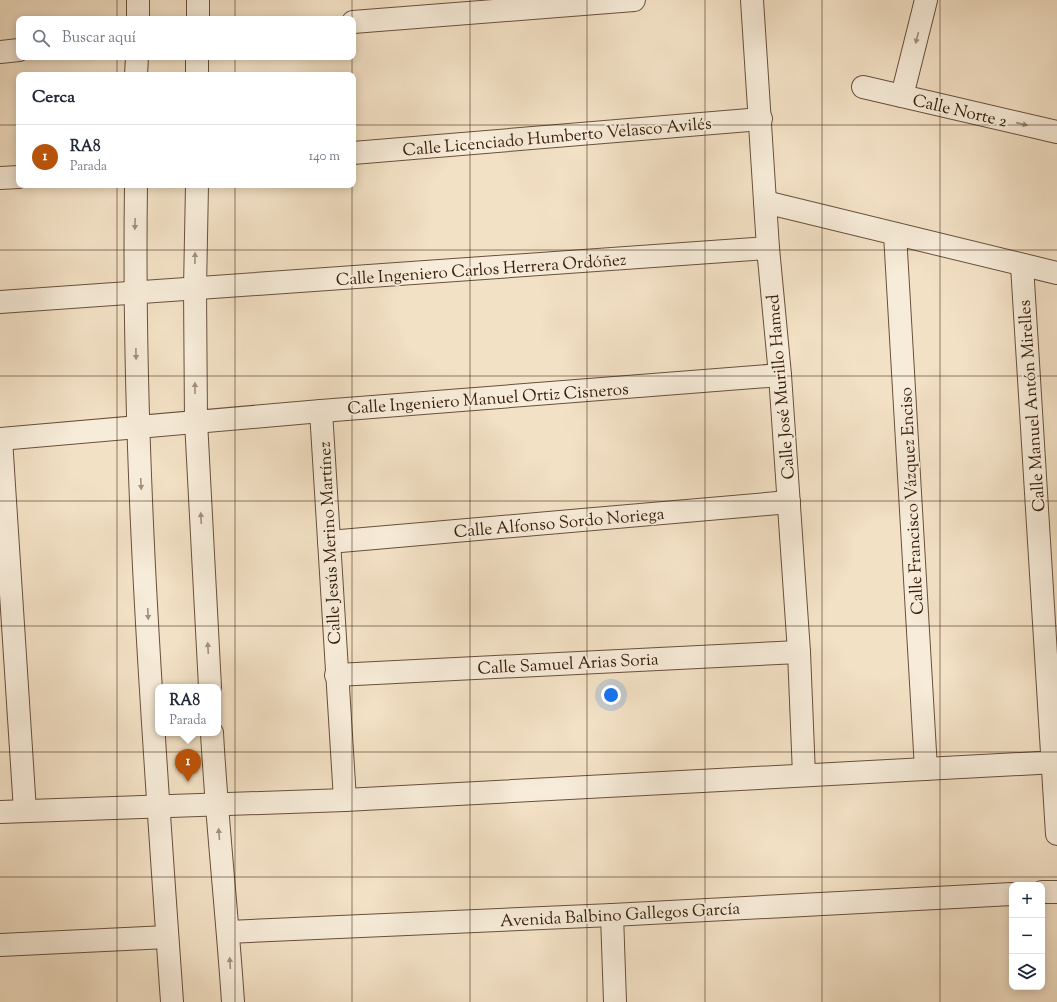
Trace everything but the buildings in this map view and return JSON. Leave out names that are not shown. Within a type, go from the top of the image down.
[{"type":"street","points":[[138,0],[138,16]]},
{"type":"street","points":[[198,0],[198,16]]},
{"type":"street","points":[[356,22],[634,0]]},
{"type":"street","name":"Calle José Murillo Hamed","points":[[752,0],[761,119],[768,248],[780,375],[789,502],[799,652],[804,775]]},
{"type":"street","points":[[902,96],[926,0]]},
{"type":"street","points":[[0,52],[16,50]]},
{"type":"street","points":[[136,72],[137,60]]},
{"type":"street","points":[[197,60],[197,72]]},
{"type":"street","name":"Calle Norte 2","points":[[863,87],[1057,132]]},
{"type":"street","name":"Calle Licenciado Humberto Velasco Avilés","points":[[356,153],[761,119]]},
{"type":"street","points":[[0,178],[16,177]]},
{"type":"street","points":[[136,188],[134,294],[138,426],[155,734]]},
{"type":"street","points":[[197,188],[194,289],[196,421],[210,684]]},
{"type":"street","points":[[765,202],[1057,273]]},
{"type":"street","name":"Calle Francisco Vázquez Enciso","points":[[895,234],[926,769]]},
{"type":"street","name":"Calle Ingeniero Carlos Herrera Ordóñez","points":[[0,302],[134,294],[768,248]]},
{"type":"street","name":"Calle Manuel Antón Mirelles","points":[[1022,265],[1055,762],[1057,834]]},
{"type":"street","name":"Calle Ingeniero Manuel Ortiz Cisneros","points":[[1,439],[196,421],[780,375]]},
{"type":"street","name":"Calle Jesús Merino Martínez","points":[[321,411],[336,675],[345,800]]},
{"type":"street","points":[[1,439],[25,811]]},
{"type":"street","name":"Calle Alfonso Sordo Noriega","points":[[329,542],[789,502]]},
{"type":"street","name":"Calle Samuel Arias Soria","points":[[336,675],[799,652]]},
{"type":"street","points":[[155,736],[172,1002]]},
{"type":"street","points":[[212,736],[216,804],[233,1002]]},
{"type":"street","points":[[0,812],[345,800],[1055,762]]},
{"type":"street","points":[[1045,892],[1057,892]]},
{"type":"street","name":"Avenida Balbino Gallegos García","points":[[228,932],[612,915],[1009,894]]},
{"type":"street","points":[[612,915],[616,1002]]},
{"type":"street","points":[[0,945],[167,936]]},
{"type":"place","name":"RA8","points":[[188,782]]}]
